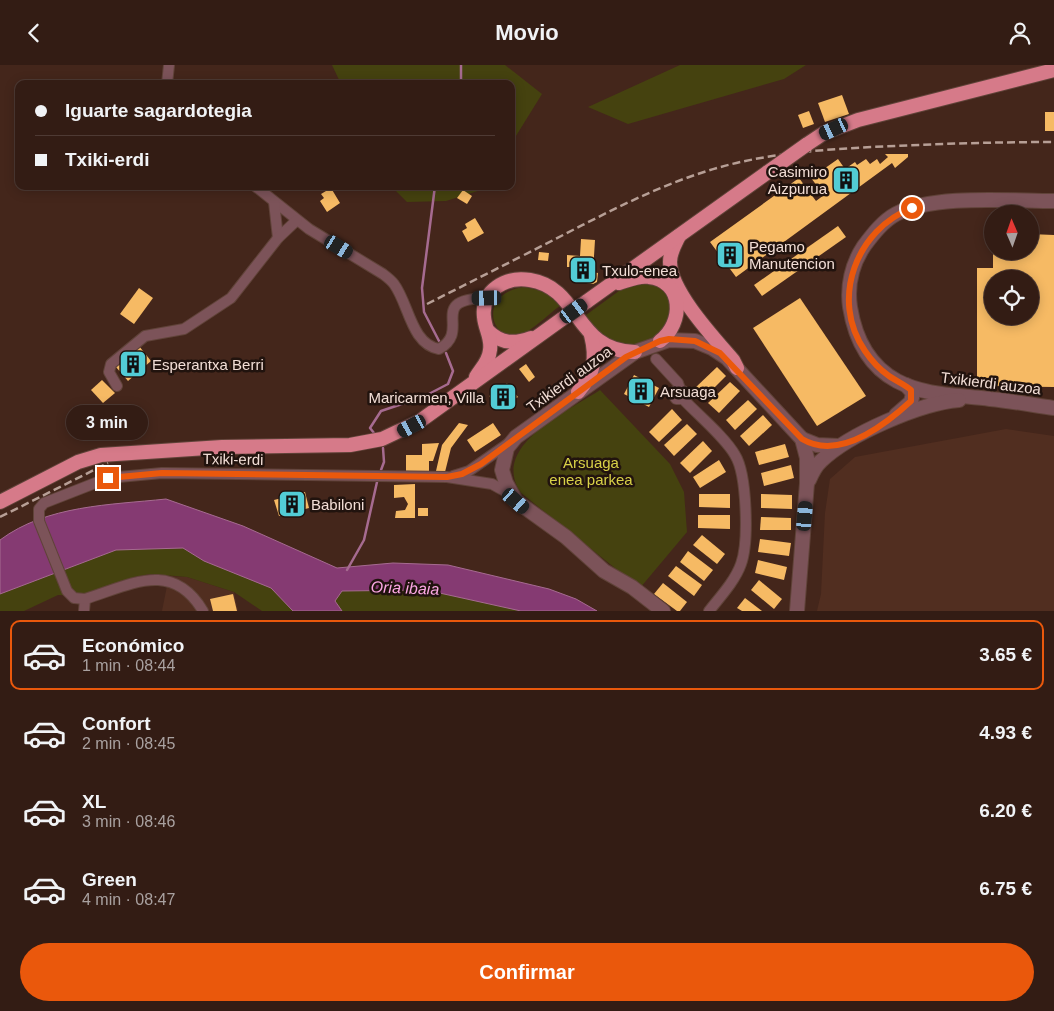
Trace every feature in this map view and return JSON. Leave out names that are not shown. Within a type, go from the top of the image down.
[{"type":"highway","points":[[0,502],[78,462],[101,455],[222,447],[350,445],[371,442],[412,426],[824,133],[858,120],[1054,71]]},
{"type":"highway","points":[[679,235],[670,259],[673,275],[693,312],[733,360],[737,368]]},
{"type":"highway","points":[[607,287],[648,276],[660,280],[670,287],[677,303],[678,314],[671,331],[660,341]]},
{"type":"highway","points":[[472,384],[489,358],[490,342],[483,314],[487,298],[500,285],[511,280],[526,279],[542,283],[563,298],[591,335],[602,344],[614,350],[636,352]]},
{"type":"highway","points":[[488,331],[501,340],[512,342],[540,335]]},
{"type":"highway","points":[[578,392],[594,367],[595,354],[591,335]]},
{"type":"street","points":[[167,80],[169,65]]},
{"type":"street","points":[[260,190],[297,220],[383,274],[394,283],[422,340],[430,347],[439,349],[450,339],[453,332],[452,311],[455,305],[463,300],[487,298]]},
{"type":"street","name":"Txikierdi auzoa","points":[[1054,201],[930,203],[896,214],[871,237],[855,264],[849,283],[853,325],[860,343],[877,367],[906,385],[938,393],[1054,408]]},
{"type":"street","points":[[274,202],[278,238]]},
{"type":"street","points":[[117,386],[108,372],[111,363],[128,347],[146,336],[184,329],[231,299],[278,238],[297,220]]},
{"type":"street","name":"Txikierdi auzoa","points":[[663,611],[632,587],[604,571],[566,537],[526,509],[512,495],[503,477],[502,463],[507,449],[516,437],[636,352],[660,341],[686,340],[704,344],[720,353],[737,368],[802,439]]},
{"type":"street","points":[[656,359],[678,383],[681,394],[735,453],[742,469],[745,485],[744,551],[741,564],[709,611]]},
{"type":"street","points":[[890,421],[911,401],[913,393],[906,385]]},
{"type":"street","points":[[807,483],[816,466],[839,446],[890,421],[940,403],[957,400],[990,399]]},
{"type":"street","points":[[447,477],[469,471],[516,437]]},
{"type":"street","points":[[802,439],[817,445],[839,446]]},
{"type":"street","points":[[797,611],[807,483],[807,458],[802,439]]},
{"type":"street","name":"Txiki-erdi","points":[[85,599],[74,598],[67,591],[37,513],[44,503],[94,481],[122,475],[172,473],[447,477]]},
{"type":"street","points":[[447,477],[492,484],[512,495]]},
{"type":"street","points":[[84,611],[85,599],[150,579],[168,580],[184,587],[194,597],[203,611]]},
{"type":"shaded area","points":[[1006,429],[1054,436],[1054,611],[817,611],[821,594],[825,513],[830,479],[855,457]]},
{"type":"shaded area","points":[[169,576],[187,577],[234,592],[238,611],[162,611]]},
{"type":"green space","points":[[332,65],[505,65],[542,94],[515,138],[515,80],[339,80]]},
{"type":"green space","points":[[680,65],[806,65],[784,79],[628,124],[588,107]]},
{"type":"green space","points":[[395,190],[481,190],[446,201],[407,202]]},
{"type":"green space","points":[[639,282],[655,284],[664,290],[673,316],[659,336],[646,343],[624,346],[609,342],[598,333],[586,315],[623,288]]},
{"type":"green space","points":[[524,287],[544,293],[561,305],[525,333],[509,335],[501,332],[493,316],[494,307],[500,298],[509,291]]},
{"type":"green space","name":"Arsuaga enea parkea","points":[[600,390],[670,464],[684,492],[687,532],[640,588],[521,493],[514,476],[515,460],[523,445],[536,432],[553,419]]},
{"type":"green space","points":[[183,548],[204,561],[271,588],[293,611],[262,611],[234,592],[187,577],[150,574],[134,577],[81,596],[58,595],[24,611],[0,611],[0,594],[116,550]]},
{"type":"green space","points":[[426,590],[511,607],[521,611],[342,611],[335,601],[342,591]]},
{"type":"water","name":"Oria ibaia","points":[[166,499],[243,526],[337,568],[393,563],[448,565],[549,589],[576,599],[597,611],[521,611],[426,590],[342,591],[335,601],[342,611],[293,611],[271,588],[204,561],[183,548],[116,550],[0,594],[0,540],[18,528],[58,513],[101,505]]},
{"type":"building","points":[[842,95],[849,114],[825,122],[818,103]]},
{"type":"building","points":[[809,111],[814,124],[803,128],[798,115]]},
{"type":"building","points":[[1045,112],[1054,112],[1054,131],[1045,131]]},
{"type":"building","points":[[885,154],[908,154],[908,157],[895,168],[892,163],[736,277],[710,242],[799,178],[816,201],[824,195],[811,178],[838,159],[845,169],[855,162],[857,165],[866,159],[870,164],[877,159],[880,164],[888,157]]},
{"type":"building","points":[[328,190],[332,190],[340,203],[327,212],[320,201],[324,198],[321,194]]},
{"type":"building","points":[[463,190],[472,196],[467,204],[457,198]]},
{"type":"building","points":[[475,218],[484,233],[468,242],[462,231],[467,228],[465,224]]},
{"type":"building","points":[[838,226],[846,237],[762,296],[754,285]]},
{"type":"building","points":[[1039,234],[1054,235],[1054,387],[993,386],[991,378],[977,378],[977,268],[993,268],[993,260],[1039,260]]},
{"type":"building","name":"Txulo-enea","points":[[581,239],[595,240],[593,272],[598,273],[597,282],[593,284],[586,283],[586,278],[572,278],[572,267],[567,267],[567,255],[580,256]]},
{"type":"building","points":[[539,252],[549,253],[548,261],[538,260]]},
{"type":"building","points":[[139,288],[153,298],[134,324],[120,314]]},
{"type":"building","points":[[800,298],[866,396],[817,426],[753,328]]},
{"type":"building","name":"Esperantxa Berri","points":[[139,346],[151,361],[128,381],[116,367]]},
{"type":"building","points":[[526,364],[535,377],[529,382],[519,369]]},
{"type":"building","points":[[717,367],[726,376],[704,398],[695,388]]},
{"type":"building","name":"Arsuaga","points":[[634,375],[659,388],[649,407],[624,394]]},
{"type":"building","points":[[102,380],[115,393],[103,403],[91,390]]},
{"type":"building","points":[[730,382],[740,391],[719,413],[708,403]]},
{"type":"building","name":"Maricarmen, Villa","points":[[507,383],[518,397],[499,410],[489,396]]},
{"type":"building","points":[[748,400],[757,409],[735,430],[726,420]]},
{"type":"building","points":[[672,409],[682,420],[659,442],[649,432]]},
{"type":"building","points":[[763,415],[772,425],[749,446],[740,436]]},
{"type":"building","points":[[459,423],[468,425],[451,448],[445,472],[436,471],[442,445]]},
{"type":"building","points":[[493,423],[501,435],[475,452],[467,440]]},
{"type":"building","points":[[687,424],[697,434],[674,456],[664,445]]},
{"type":"building","points":[[703,441],[712,451],[690,473],[680,463]]},
{"type":"building","points":[[439,443],[433,461],[429,461],[429,471],[406,471],[406,455],[422,455],[422,444]]},
{"type":"building","points":[[785,444],[789,457],[759,465],[755,452]]},
{"type":"building","points":[[719,460],[726,472],[700,488],[693,477]]},
{"type":"building","points":[[791,465],[794,478],[764,486],[761,473]]},
{"type":"building","points":[[415,484],[415,518],[395,518],[396,511],[405,510],[408,504],[404,497],[394,498],[394,485]]},
{"type":"building","name":"Babiloni","points":[[305,492],[309,508],[279,516],[274,500]]},
{"type":"building","points":[[699,494],[730,494],[730,508],[699,507]]},
{"type":"building","points":[[761,494],[792,495],[792,509],[761,508]]},
{"type":"building","points":[[418,508],[428,508],[428,516],[418,516]]},
{"type":"building","points":[[698,515],[730,515],[730,529],[698,528]]},
{"type":"building","points":[[761,517],[791,518],[791,530],[760,530]]},
{"type":"building","points":[[702,535],[725,554],[717,564],[693,545]]},
{"type":"building","points":[[760,539],[791,543],[789,556],[758,552]]},
{"type":"building","points":[[688,551],[713,570],[704,581],[680,562]]},
{"type":"building","points":[[758,560],[787,567],[784,580],[755,573]]},
{"type":"building","points":[[676,566],[702,585],[694,596],[668,576]]},
{"type":"building","points":[[759,580],[782,599],[774,609],[751,590]]},
{"type":"building","points":[[663,583],[687,602],[680,611],[677,611],[654,594]]},
{"type":"building","points":[[233,594],[237,611],[213,611],[210,599]]},
{"type":"building","points":[[745,598],[762,611],[742,611],[737,608]]},
{"type":"waterway","points":[[461,65],[461,80]]},
{"type":"waterway","points":[[434,190],[422,288],[424,312],[439,341]]},
{"type":"waterway","points":[[374,433],[370,428],[381,411],[423,397],[448,384],[453,371],[446,353]]},
{"type":"waterway","points":[[381,470],[384,462],[383,448]]},
{"type":"waterway","points":[[347,570],[364,540],[377,482]]},
{"type":"railway","points":[[524,255],[660,188],[727,165],[809,151],[851,148],[963,143],[1054,142]]},
{"type":"railway","points":[[427,304],[522,256]]},
{"type":"railway","points":[[0,517],[108,463]]},
{"type":"place","name":"Casimiro Aizpurua","points":[[846,180]]},
{"type":"place","name":"Pegamo Manutencion","points":[[730,255]]},
{"type":"place","name":"Txulo-enea","points":[[583,270]]},
{"type":"place","name":"Esperantxa Berri","points":[[133,364]]},
{"type":"place","name":"Arsuaga","points":[[641,391]]},
{"type":"place","name":"Maricarmen, Villa","points":[[503,397]]},
{"type":"place","name":"Babiloni","points":[[292,504]]},
{"type":"route","points":[[108,478],[122,475],[162,473],[447,477],[462,474],[481,464],[626,357],[660,341],[669,339],[695,341],[720,353],[773,406],[802,439],[817,445],[839,446],[890,421],[913,397],[913,393],[906,385],[877,367],[860,343],[853,325],[849,283],[855,264],[871,237],[896,214],[912,208]]}]
